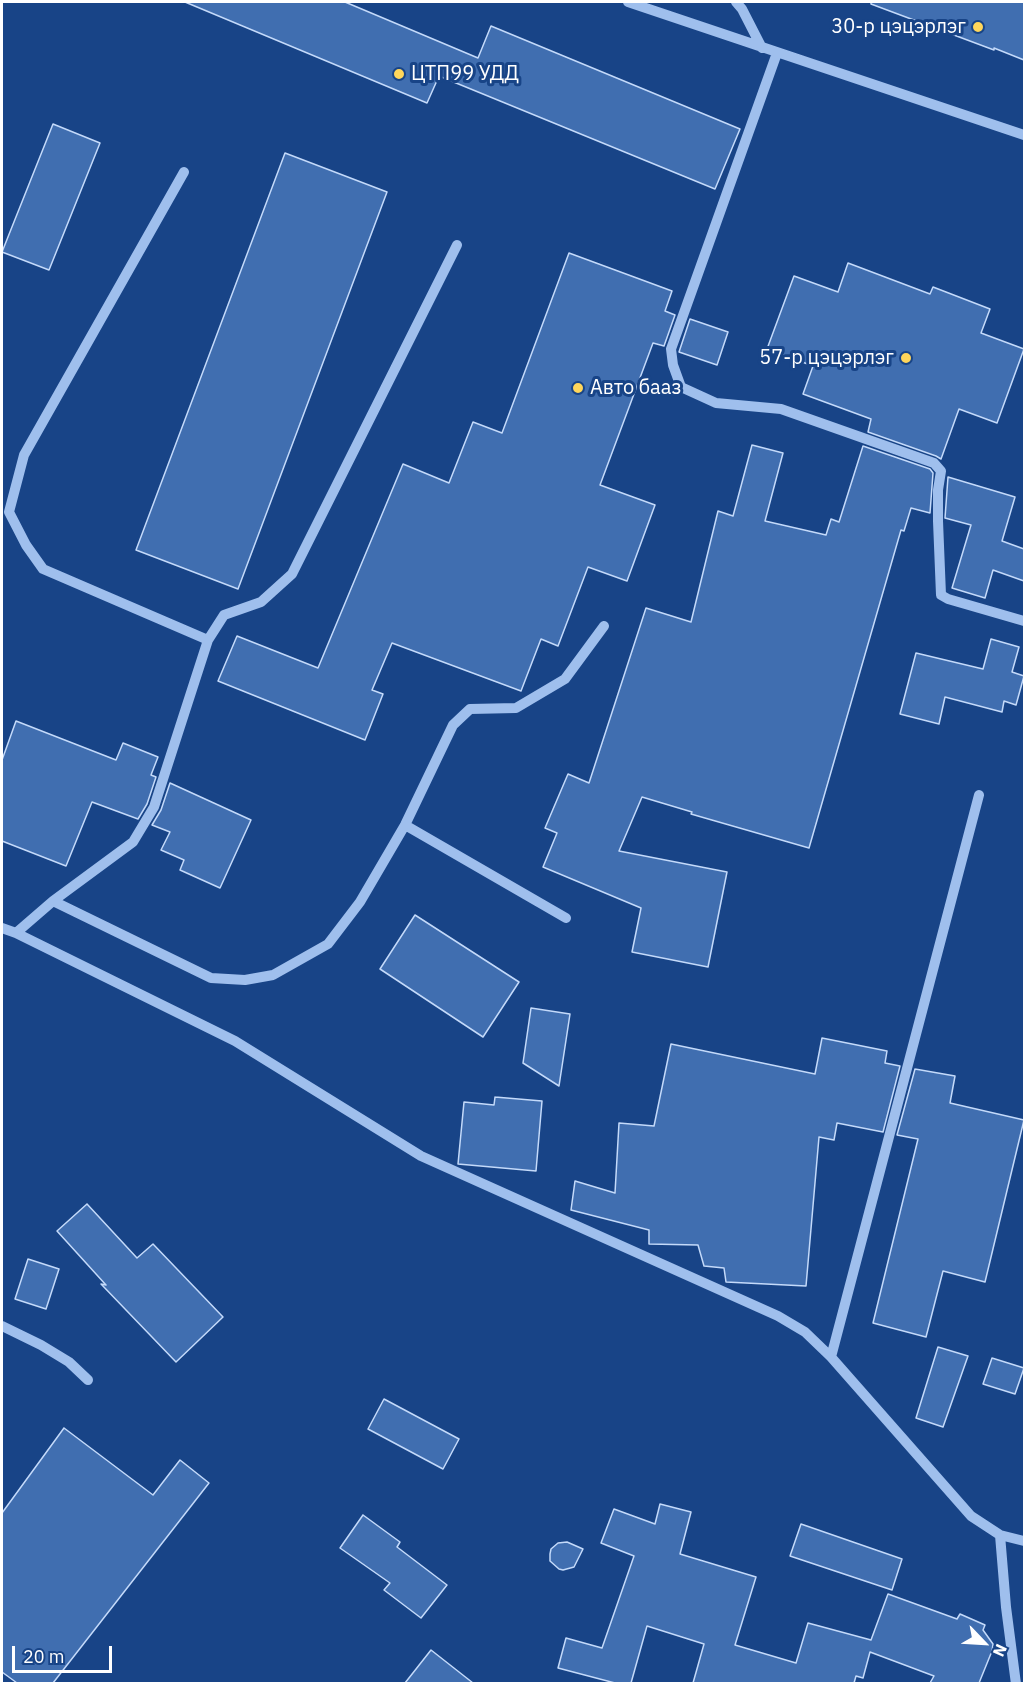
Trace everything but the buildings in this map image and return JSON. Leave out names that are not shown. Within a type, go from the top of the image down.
[{"type":"street","points":[[628,2],[1024,135]]},
{"type":"street","points":[[736,2],[762,48]]},
{"type":"street","points":[[777,53],[671,350],[673,365],[681,387],[716,403],[781,409],[934,463],[941,471],[938,490],[941,596],[1024,621]]},
{"type":"street","points":[[184,172],[24,455],[9,512],[26,545],[43,569],[208,640]]},
{"type":"street","points":[[16,933],[53,901],[133,842],[154,807],[208,640],[224,615],[261,602],[292,574],[457,245]]},
{"type":"street","points":[[53,901],[211,978],[245,980],[273,975],[328,944],[360,902],[405,825],[453,725],[470,709],[516,708],[566,679],[604,626]]},
{"type":"street","points":[[831,1357],[979,795]]},
{"type":"street","points":[[405,825],[566,918]]},
{"type":"street","points":[[2,928],[235,1041],[421,1156],[778,1316],[805,1332],[831,1357],[971,1516],[1000,1535],[1024,1541]]},
{"type":"street","points":[[2,1326],[41,1344],[69,1362],[88,1380]]},
{"type":"street","points":[[1000,1535],[1016,1683]]},
{"type":"place","name":"30-р цэцэрлэг","points":[[978,27]]},
{"type":"place","name":"ЦТП99 УДД","points":[[399,74]]},
{"type":"place","name":"57-р цэцэрлэг","points":[[906,358]]},
{"type":"place","name":"Авто бааз","points":[[578,388]]}]
